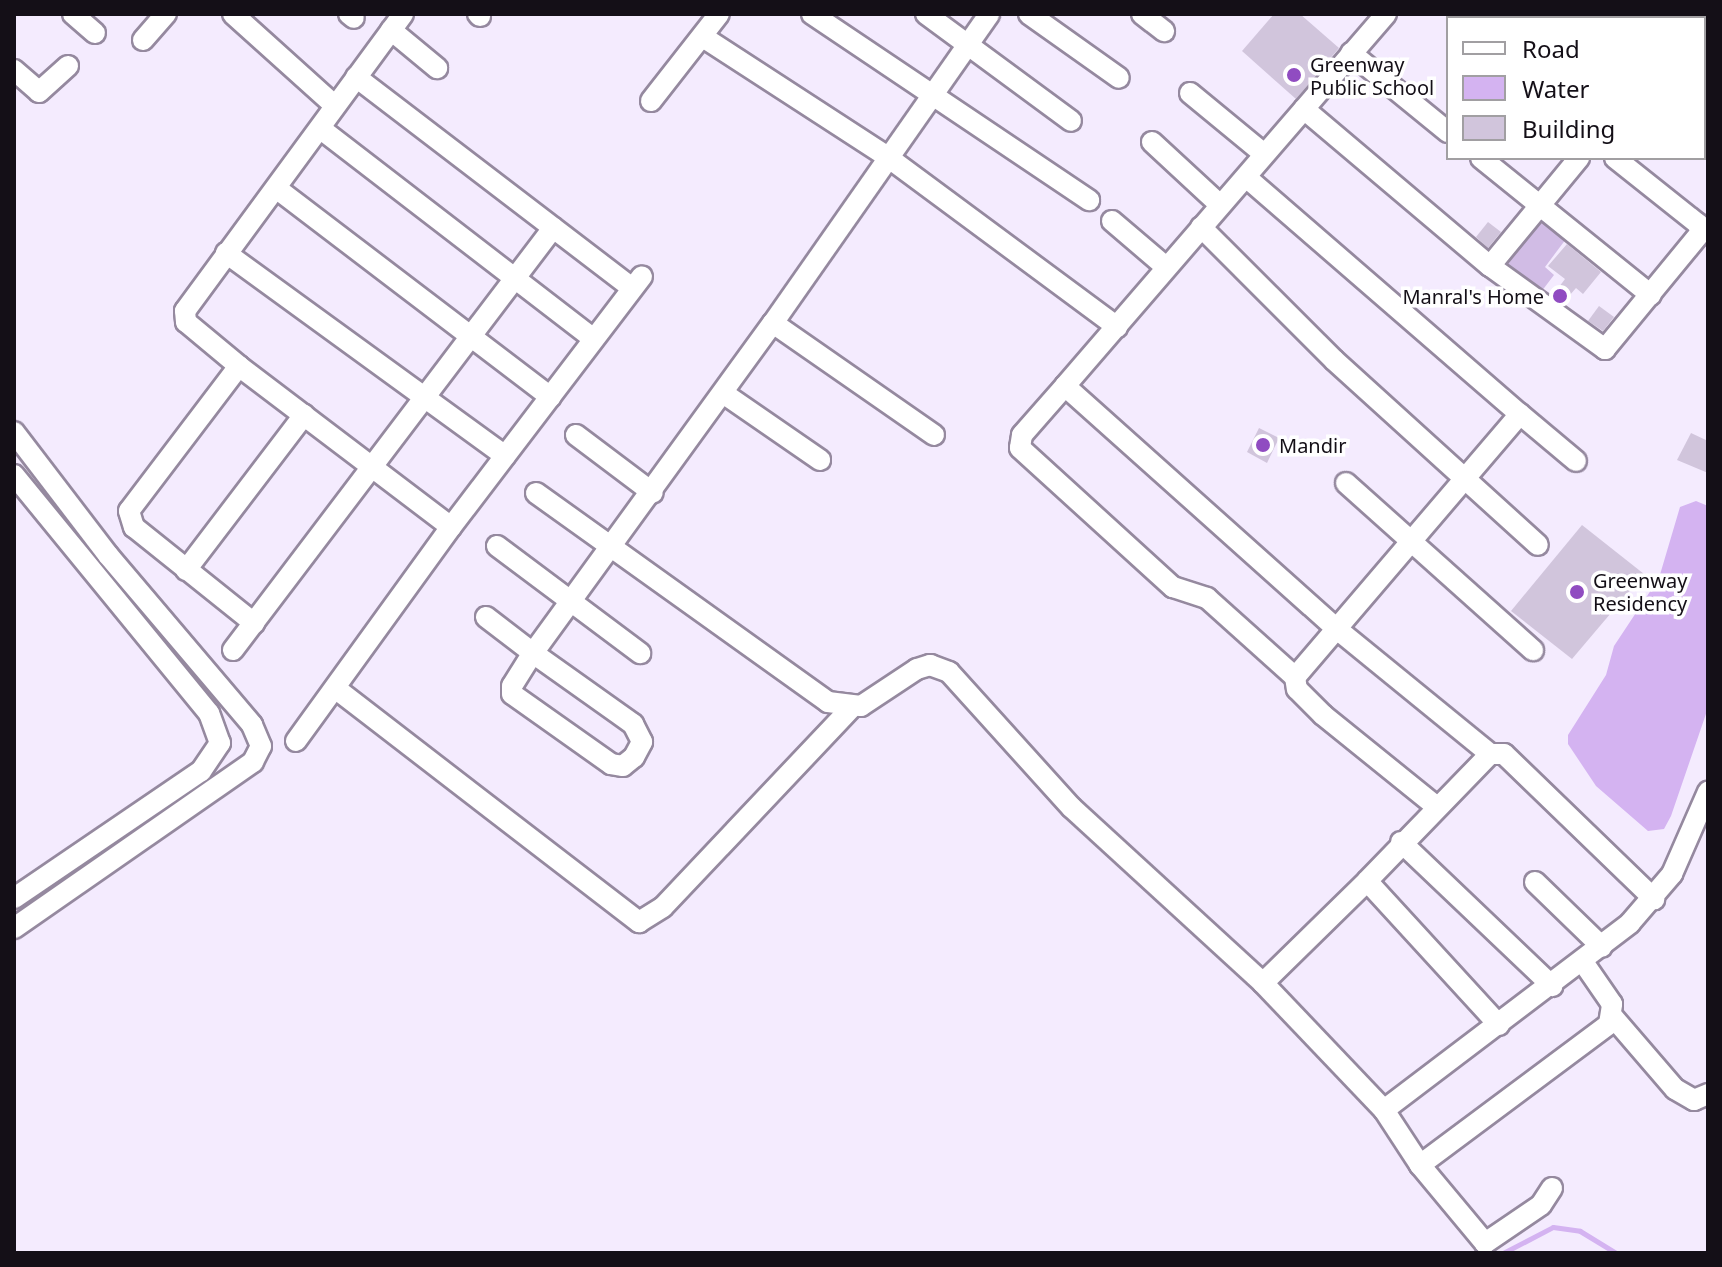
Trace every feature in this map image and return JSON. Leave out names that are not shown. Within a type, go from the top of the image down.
[{"type":"street","points":[[73,14],[95,33]]},
{"type":"street","points":[[143,40],[166,14]]},
{"type":"street","points":[[233,14],[335,106]]},
{"type":"street","points":[[651,101],[719,14]]},
{"type":"street","points":[[812,14],[1089,200]]},
{"type":"street","points":[[926,14],[1071,121]]},
{"type":"street","points":[[486,617],[533,653],[638,729],[642,742],[628,763],[611,764],[512,694],[512,686],[533,653],[569,603],[653,493],[989,14]]},
{"type":"street","points":[[1029,14],[1119,78]]},
{"type":"street","points":[[1142,14],[1164,31]]},
{"type":"street","points":[[1386,14],[1022,435],[1020,448],[1173,587],[1207,598],[1295,677],[1297,689],[1323,715],[1437,807]]},
{"type":"street","points":[[437,68],[397,22],[321,129],[226,253],[184,317],[239,366],[451,527]]},
{"type":"street","points":[[703,37],[889,158],[1117,327]]},
{"type":"street","points":[[1351,53],[1446,130]]},
{"type":"street","points":[[14,70],[39,92],[68,66]]},
{"type":"street","points":[[296,741],[451,527],[637,282],[553,228],[356,77]]},
{"type":"street","points":[[1190,93],[1264,154]]},
{"type":"street","points":[[1304,109],[1490,266],[1600,348],[1609,347],[1701,228],[1617,160]]},
{"type":"street","points":[[321,129],[594,339]]},
{"type":"street","points":[[1152,142],[1220,205]]},
{"type":"street","points":[[1484,160],[1651,295]]},
{"type":"street","points":[[1490,266],[1538,201],[1577,160]]},
{"type":"street","points":[[1246,177],[1576,461]]},
{"type":"street","points":[[276,188],[550,397]]},
{"type":"street","points":[[1112,221],[1166,267]]},
{"type":"street","points":[[1201,227],[1334,360],[1469,479],[1538,545]]},
{"type":"street","points":[[233,650],[553,228]]},
{"type":"street","points":[[226,253],[505,456]]},
{"type":"street","points":[[773,323],[934,435]]},
{"type":"street","points":[[239,366],[129,511],[134,527],[254,623]]},
{"type":"street","points":[[1065,386],[1337,629],[1490,754],[1504,754],[1654,899]]},
{"type":"street","points":[[723,393],[820,460]]},
{"type":"street","points":[[1295,677],[1469,479],[1520,414]]},
{"type":"street","points":[[186,570],[304,415]]},
{"type":"street","points":[[14,432],[252,725],[261,746],[259,756],[14,928]]},
{"type":"street","points":[[576,435],[653,493]]},
{"type":"street","points":[[14,898],[215,757],[218,730],[197,699],[16,483],[41,468]]},
{"type":"street","points":[[1346,483],[1533,650]]},
{"type":"street","points":[[536,493],[828,702],[851,708]]},
{"type":"street","points":[[497,546],[569,603],[640,653]]},
{"type":"street","points":[[335,688],[639,922],[663,907],[851,708],[917,669],[930,665],[949,672],[1072,808],[1263,983],[1384,1110],[1481,1248],[1541,1205],[1552,1188]]},
{"type":"street","points":[[197,699],[213,679]]},
{"type":"street","points":[[1263,983],[1490,754]]},
{"type":"street","points":[[1384,1110],[1583,962],[1654,899],[1704,817],[1708,792]]},
{"type":"street","points":[[1401,842],[1552,986]]},
{"type":"street","points":[[1367,881],[1499,1025]]},
{"type":"street","points":[[1535,882],[1602,947]]},
{"type":"street","points":[[1583,962],[1612,1004],[1613,1017],[1675,1089],[1694,1100],[1708,1094]]},
{"type":"street","points":[[1420,1165],[1613,1017]]},
{"type":"shaded area","points":[[1538,211],[1566,239],[1545,267],[1554,275],[1538,296],[1495,266]]},
{"type":"water","points":[[1696,501],[1708,506],[1708,708],[1671,816],[1664,829],[1648,831],[1596,786],[1568,744],[1568,735],[1606,675],[1614,646],[1659,578],[1680,507]]},
{"type":"building","name":"Greenway Public School","points":[[1274,14],[1300,14],[1339,48],[1296,99],[1242,51]]},
{"type":"building","points":[[1488,222],[1501,232],[1488,248],[1476,237]]},
{"type":"building","points":[[1567,244],[1601,272],[1583,294],[1576,288],[1563,303],[1553,295],[1565,279],[1548,266]]},
{"type":"building","points":[[1599,306],[1614,317],[1603,331],[1588,321]]},
{"type":"building","name":"Mandir","points":[[1259,428],[1279,438],[1267,463],[1247,452]]},
{"type":"building","points":[[1691,433],[1708,441],[1708,473],[1677,460]]},
{"type":"building","name":"Greenway Residency","points":[[1582,525],[1644,574],[1572,659],[1511,611]]},
{"type":"waterway","points":[[1503,1253],[1553,1227],[1580,1231],[1616,1253]]},
{"type":"place","name":"Greenway Public School","points":[[1294,75]]},
{"type":"place","name":"Manral's Home","points":[[1560,296]]},
{"type":"place","name":"Mandir","points":[[1263,445]]},
{"type":"place","name":"Greenway Residency","points":[[1577,592]]}]
